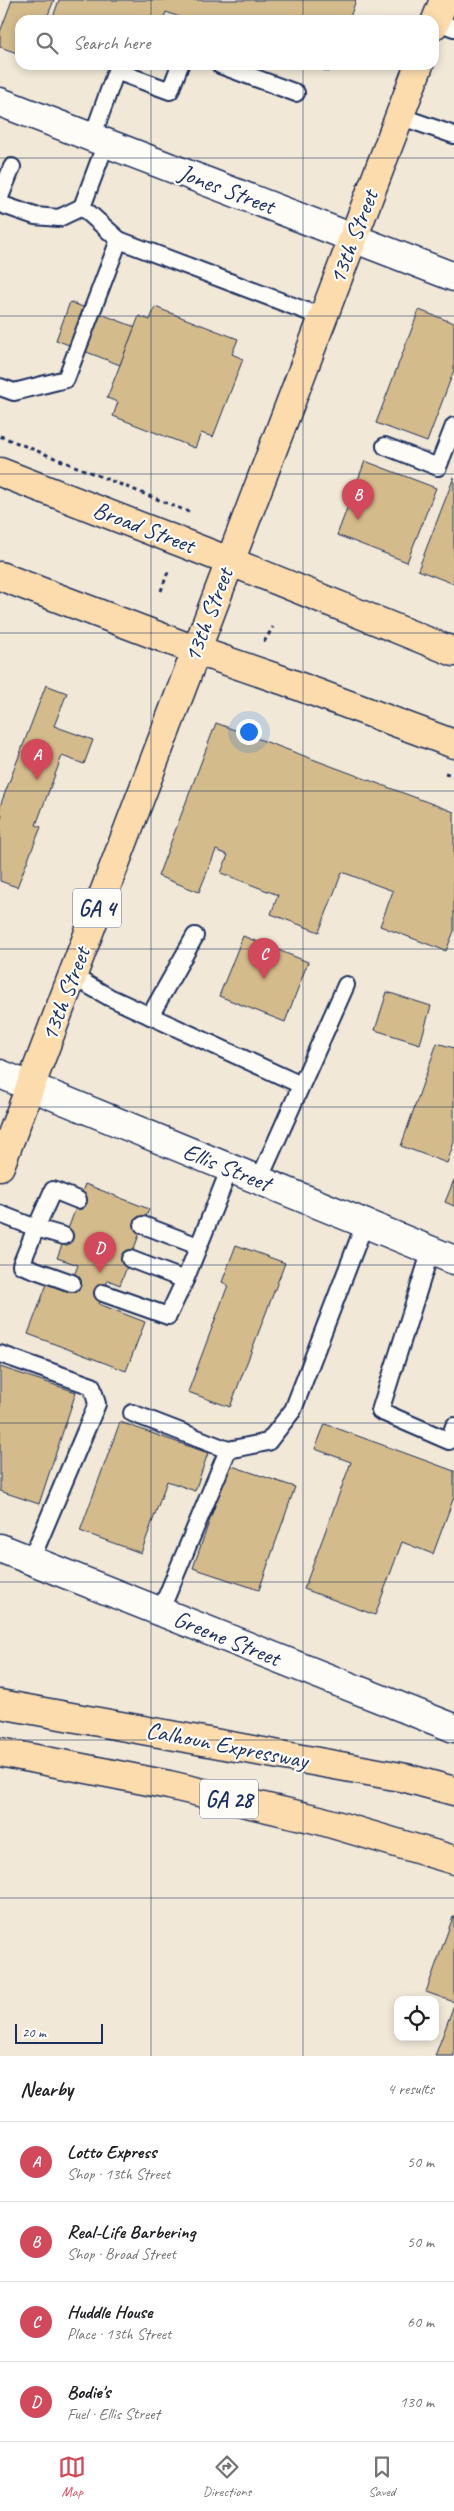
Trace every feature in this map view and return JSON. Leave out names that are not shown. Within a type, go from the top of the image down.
[{"type":"main road","name":"13th Street","points":[[0,1166],[417,70]]},
{"type":"main road","name":"Jones Street","points":[[0,102],[454,277]]},
{"type":"main road","name":"Broad Street","points":[[0,472],[229,560],[454,652]]},
{"type":"main road","points":[[0,576],[195,650],[454,744]]},
{"type":"main road","name":"Ellis Street","points":[[0,1074],[443,1255]]},
{"type":"main road","name":"Greene Street","points":[[0,1548],[454,1728]]},
{"type":"main road","name":"Calhoun Expressway","points":[[0,1704],[396,1777],[454,1791]]},
{"type":"main road","name":"Calhoun Expressway","points":[[0,1752],[170,1785],[310,1817],[454,1860]]},
{"type":"lane","points":[[82,207],[116,72],[170,91],[178,70]]},
{"type":"lane","points":[[234,70],[296,93]]},
{"type":"lane","points":[[399,116],[454,135]]},
{"type":"lane","points":[[0,197],[12,167]]},
{"type":"lane","points":[[0,204],[35,216],[59,218],[82,207]]},
{"type":"lane","points":[[82,207],[119,240],[322,317]]},
{"type":"lane","points":[[0,387],[14,392],[66,379],[119,240]]},
{"type":"lane","points":[[385,446],[438,467],[454,426]]},
{"type":"lane","points":[[150,1016],[195,936]]},
{"type":"lane","points":[[72,976],[109,997],[301,1085]]},
{"type":"lane","points":[[259,1180],[346,985]]},
{"type":"lane","points":[[103,1293],[168,1316],[185,1280],[230,1168]]},
{"type":"lane","points":[[72,1283],[21,1265],[53,1190],[78,1200]]},
{"type":"lane","points":[[0,1214],[36,1228],[64,1236]]},
{"type":"lane","points":[[132,1413],[228,1450],[268,1442],[294,1410],[365,1223]]},
{"type":"lane","points":[[143,1225],[198,1246]]},
{"type":"lane","points":[[443,1255],[380,1411],[449,1441],[454,1426]]},
{"type":"lane","points":[[130,1260],[185,1280]]},
{"type":"lane","points":[[0,1354],[92,1386],[97,1404],[31,1560]]},
{"type":"lane","points":[[160,1612],[228,1450]]},
{"type":"path","points":[[160,592],[172,562]]},
{"type":"path","points":[[264,642],[273,627]]},
{"type":"building","points":[[12,0],[54,0],[48,15],[15,15],[15,52],[0,47],[0,32]]},
{"type":"building","points":[[59,0],[356,0],[351,15],[174,15],[166,12],[165,15],[54,15]]},
{"type":"building","points":[[70,302],[135,327],[120,365],[56,340]]},
{"type":"building","points":[[155,307],[238,339],[232,354],[243,359],[213,437],[201,433],[195,448],[113,416],[118,402],[107,398],[139,316],[150,320]]},
{"type":"building","points":[[419,310],[454,323],[454,370],[427,442],[376,423]]},
{"type":"building","points":[[365,461],[436,488],[407,562],[337,535]]},
{"type":"building","points":[[454,477],[454,584],[418,570]]},
{"type":"building","points":[[46,685],[67,693],[54,726],[93,740],[84,764],[62,756],[36,825],[41,827],[17,887],[0,881],[0,822],[2,815],[0,815],[0,806]]},
{"type":"building","points":[[216,723],[454,812],[454,931],[446,951],[380,926],[393,891],[342,872],[319,932],[271,914],[278,895],[221,873],[228,855],[216,850],[199,892],[158,876]]},
{"type":"building","points":[[243,936],[308,962],[285,1022],[219,996]]},
{"type":"building","points":[[387,992],[431,1006],[420,1044],[375,1030]]},
{"type":"building","points":[[437,1043],[454,1048],[454,1142],[447,1163],[401,1146]]},
{"type":"building","points":[[454,1180],[454,1206],[445,1202]]},
{"type":"building","points":[[85,1184],[149,1209],[120,1285],[108,1280],[99,1304],[145,1322],[126,1371],[28,1334],[47,1284],[68,1292],[78,1265],[57,1258]]},
{"type":"building","points":[[236,1245],[285,1263],[230,1407],[188,1392],[228,1285],[222,1282]]},
{"type":"building","points":[[0,1367],[76,1392],[39,1504],[0,1491]]},
{"type":"building","points":[[120,1422],[208,1453],[195,1491],[167,1481],[141,1553],[80,1531]]},
{"type":"building","points":[[325,1424],[454,1471],[454,1497],[433,1554],[402,1542],[375,1615],[304,1589],[351,1462],[315,1449]]},
{"type":"building","points":[[229,1465],[295,1487],[259,1590],[193,1568]]},
{"type":"building","points":[[453,1917],[454,1917],[454,2002],[426,1992]]},
{"type":"building","points":[[454,2005],[454,2056],[435,2056]]},
{"type":"place","name":"Real-Life Barbering","points":[[358,520]]},
{"type":"place","name":"Lotto Express","points":[[37,780]]},
{"type":"place","name":"Huddle House","points":[[264,979]]},
{"type":"place","name":"Bodie's","points":[[100,1273]]}]
